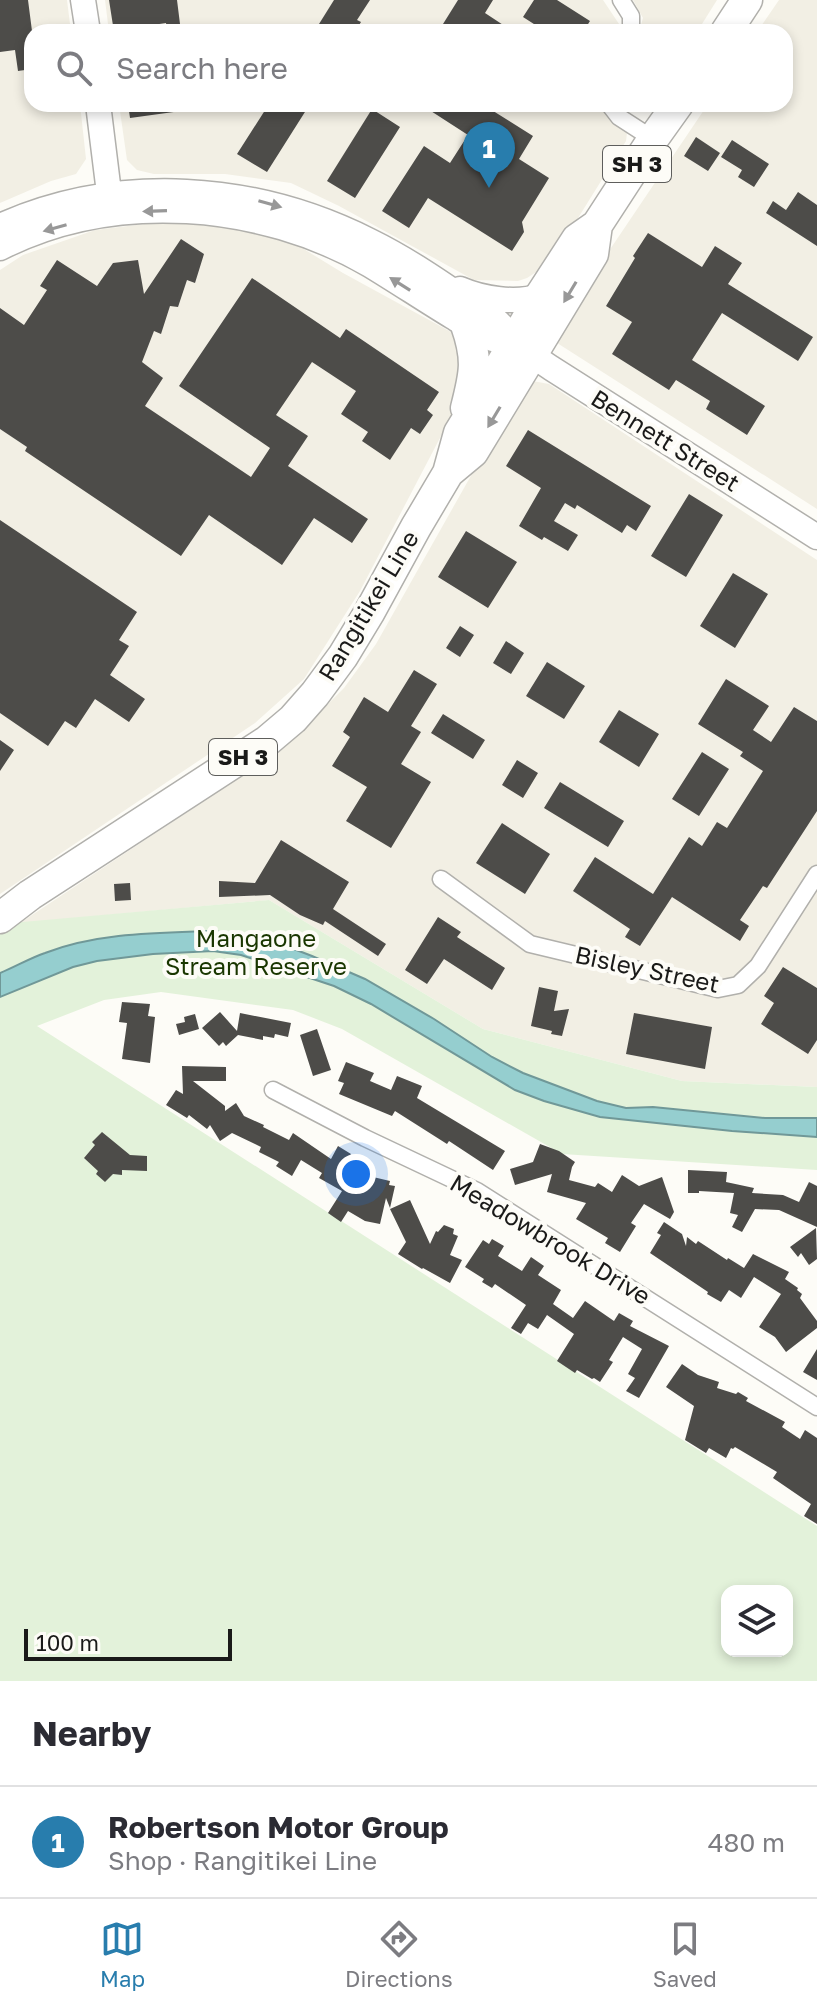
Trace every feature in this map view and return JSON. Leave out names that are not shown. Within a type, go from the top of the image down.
[{"type":"highway","points":[[731,24],[747,0]]},
{"type":"highway","name":"Rangitikei Line","points":[[448,473],[473,452],[523,349],[540,296],[577,239],[597,225],[672,112]]},
{"type":"highway","name":"Rangitikei Line","points":[[0,918],[30,895],[267,741],[293,719],[315,694],[369,613],[448,473],[459,433],[593,254],[597,225]]},
{"type":"highway","points":[[459,433],[475,366],[474,348],[466,325]]},
{"type":"main road","points":[[83,0],[87,24]]},
{"type":"main road","points":[[99,112],[111,205]]},
{"type":"main road","points":[[0,248],[111,205],[178,191],[258,200],[341,227],[466,325],[493,339],[523,349]]},
{"type":"main road","points":[[0,226],[60,205],[111,205]]},
{"type":"main road","points":[[375,256],[466,292],[504,300],[528,300],[540,296]]},
{"type":"main road","points":[[429,275],[498,322],[523,349]]},
{"type":"main road","name":"Bennett Street","points":[[523,349],[817,537]]},
{"type":"street","points":[[621,0],[631,16],[631,24]]},
{"type":"street","points":[[614,112],[653,139]]},
{"type":"street","name":"Bisley Street","points":[[441,879],[530,944],[718,989],[738,985],[758,966],[817,874]]},
{"type":"street","name":"Meadowbrook Drive","points":[[273,1090],[477,1191],[817,1407]]},
{"type":"shaded area","points":[[0,0],[67,0],[70,24],[24,24],[24,112],[81,112],[86,159],[76,174],[0,203]]},
{"type":"shaded area","points":[[105,0],[603,0],[619,24],[108,24]]},
{"type":"shaded area","points":[[633,0],[717,0],[702,24],[641,24],[643,18]]},
{"type":"shaded area","points":[[779,0],[817,0],[817,509],[554,341],[555,331],[703,112],[793,112],[793,24],[762,24]]},
{"type":"shaded area","points":[[120,112],[607,112],[627,133],[626,141],[550,263],[518,281],[474,280],[291,183],[225,174],[154,174],[137,170],[127,160]]},
{"type":"shaded area","points":[[177,220],[224,224],[289,240],[462,338],[469,378],[360,591],[304,679],[255,723],[0,894],[0,270],[23,255],[95,230]]},
{"type":"shaded area","points":[[527,380],[549,384],[817,560],[817,1087],[682,1081],[483,1029],[269,900],[20,923],[285,747],[344,688],[376,644]]},
{"type":"green space","name":"Mangaone Stream Reserve","points":[[269,900],[483,1029],[682,1081],[817,1087],[817,1170],[562,1154],[342,1029],[293,1010],[161,992],[104,1000],[37,1026],[817,1526],[817,1681],[0,1681],[0,924]]},
{"type":"water","points":[[210,931],[273,941],[365,979],[492,1057],[523,1073],[597,1101],[626,1108],[653,1107],[765,1118],[817,1118],[817,1137],[600,1117],[544,1101],[515,1090],[371,1004],[334,986],[241,955],[213,951],[97,961],[73,967],[0,997],[0,973],[65,946],[126,935]]},
{"type":"building","points":[[0,0],[28,0],[31,24],[24,24],[24,70],[18,71],[15,50],[0,52]]},
{"type":"building","points":[[109,0],[177,0],[180,24],[113,24]]},
{"type":"building","points":[[334,0],[370,0],[357,20],[360,24],[319,24]]},
{"type":"building","points":[[458,0],[493,0],[485,13],[502,24],[443,24]]},
{"type":"building","points":[[534,0],[557,0],[590,21],[588,24],[534,24],[523,17]]},
{"type":"building","points":[[129,112],[174,112],[130,118]]},
{"type":"building","points":[[264,112],[305,112],[267,172],[237,154]]},
{"type":"building","points":[[370,112],[377,112],[400,127],[355,198],[327,181]]},
{"type":"building","points":[[432,112],[495,112],[533,136],[519,159],[549,178],[522,222],[524,232],[512,251],[428,198],[409,228],[382,211],[424,146],[450,163],[468,135]]},
{"type":"building","points":[[696,137],[720,153],[708,171],[684,156]]},
{"type":"building","points":[[732,140],[769,164],[754,187],[738,177],[742,170],[721,157]]},
{"type":"building","points":[[798,192],[817,205],[817,246],[766,213],[773,201],[786,210]]},
{"type":"building","points":[[648,233],[702,267],[715,246],[742,263],[728,284],[813,337],[798,361],[722,313],[692,360],[765,406],[747,435],[706,409],[710,401],[676,380],[669,390],[612,354],[632,322],[606,306]]},
{"type":"building","points":[[181,239],[204,254],[195,283],[187,280],[178,307],[170,306],[161,334],[154,331],[142,362],[163,378],[145,406],[251,477],[270,448],[179,386],[252,278],[340,338],[346,329],[439,392],[427,410],[433,415],[420,434],[411,428],[390,460],[362,441],[368,432],[341,414],[356,391],[312,362],[276,415],[308,436],[288,466],[368,519],[352,543],[314,518],[282,565],[209,515],[181,556],[25,451],[27,447],[0,429],[0,308],[24,325],[47,290],[40,286],[57,260],[97,286],[113,263],[138,260],[144,294]]},
{"type":"building","points":[[528,430],[651,506],[636,531],[627,525],[622,533],[577,505],[575,509],[565,503],[554,521],[578,535],[568,551],[519,526],[541,488],[506,466]]},
{"type":"building","points":[[689,494],[723,515],[686,577],[651,556]]},
{"type":"building","points":[[0,520],[137,612],[119,640],[129,646],[110,675],[145,699],[129,722],[95,699],[76,728],[65,721],[48,746],[0,713]]},
{"type":"building","points":[[466,531],[517,562],[488,608],[438,577]]},
{"type":"building","points":[[733,573],[768,594],[735,648],[700,626]]},
{"type":"building","points":[[460,626],[474,635],[460,657],[446,648]]},
{"type":"building","points":[[506,641],[524,653],[511,674],[493,663]]},
{"type":"building","points":[[547,662],[585,686],[564,719],[526,696]]},
{"type":"building","points":[[414,670],[437,684],[411,726],[421,732],[401,764],[431,782],[391,848],[346,821],[367,787],[332,766],[350,737],[343,732],[364,697],[388,712]]},
{"type":"building","points":[[726,679],[769,706],[753,730],[771,742],[794,707],[817,721],[817,811],[767,888],[763,886],[740,920],[749,926],[740,941],[672,897],[640,946],[625,937],[630,929],[573,891],[595,857],[653,894],[689,837],[702,846],[717,822],[727,828],[763,771],[740,756],[743,752],[698,724]]},
{"type":"building","points":[[619,710],[659,734],[639,767],[599,742]]},
{"type":"building","points":[[443,714],[485,740],[473,759],[431,733]]},
{"type":"building","points":[[0,740],[14,750],[0,771]]},
{"type":"building","points":[[702,752],[729,769],[699,816],[672,799]]},
{"type":"building","points":[[517,760],[538,773],[523,798],[502,785]]},
{"type":"building","points":[[560,782],[624,821],[608,847],[544,808]]},
{"type":"building","points":[[502,823],[550,854],[525,894],[476,863]]},
{"type":"building","points":[[281,840],[349,882],[333,909],[386,944],[378,956],[325,921],[323,925],[300,915],[270,895],[219,897],[219,881],[255,883]]},
{"type":"building","points":[[130,883],[131,900],[115,901],[114,884]]},
{"type":"building","points":[[438,917],[461,932],[457,937],[505,968],[492,990],[444,959],[427,984],[405,970]]},
{"type":"building","points":[[783,967],[817,988],[817,1040],[808,1054],[761,1024],[774,1003],[764,996]]},
{"type":"building","points":[[539,987],[558,991],[554,1011],[569,1009],[562,1036],[531,1026]]},
{"type":"building","points":[[122,1002],[150,1004],[148,1016],[155,1017],[150,1063],[122,1059],[127,1023],[119,1022]]},
{"type":"building","points":[[220,1012],[237,1031],[240,1013],[291,1023],[288,1037],[275,1034],[274,1038],[263,1036],[263,1040],[238,1035],[226,1046],[223,1042],[219,1046],[202,1028]]},
{"type":"building","points":[[634,1013],[712,1027],[705,1069],[626,1054]]},
{"type":"building","points":[[195,1014],[199,1029],[179,1035],[176,1024],[185,1022],[184,1017]]},
{"type":"building","points":[[317,1029],[331,1070],[313,1076],[300,1035]]},
{"type":"building","points":[[346,1062],[374,1073],[370,1081],[391,1090],[397,1076],[422,1086],[417,1098],[505,1151],[493,1170],[395,1111],[392,1116],[339,1094],[344,1083],[338,1081]]},
{"type":"building","points":[[182,1066],[226,1067],[226,1081],[193,1081],[225,1106],[225,1111],[236,1103],[244,1116],[289,1140],[293,1133],[331,1159],[338,1146],[351,1154],[344,1167],[372,1184],[373,1177],[390,1181],[389,1185],[395,1186],[390,1208],[386,1198],[380,1224],[365,1221],[348,1211],[341,1222],[328,1213],[342,1191],[319,1178],[322,1173],[301,1160],[292,1176],[276,1166],[279,1162],[259,1152],[261,1147],[232,1133],[220,1141],[210,1125],[207,1129],[189,1115],[187,1118],[166,1105],[176,1090],[183,1094]]},
{"type":"building","points":[[102,1132],[130,1155],[147,1156],[147,1171],[122,1170],[122,1175],[113,1174],[105,1182],[84,1158],[95,1145],[92,1142]]},
{"type":"building","points":[[540,1144],[559,1151],[575,1162],[569,1180],[595,1187],[598,1183],[612,1192],[622,1175],[639,1186],[662,1177],[674,1212],[670,1219],[644,1204],[631,1223],[636,1226],[620,1252],[605,1243],[608,1238],[576,1219],[586,1203],[547,1192],[552,1174],[515,1185],[510,1169],[533,1162]]},
{"type":"building","points":[[688,1170],[727,1172],[726,1182],[754,1188],[752,1193],[783,1195],[799,1202],[809,1182],[817,1186],[817,1227],[779,1210],[755,1209],[742,1232],[732,1227],[738,1215],[730,1213],[734,1193],[688,1193]]},
{"type":"building","points":[[410,1200],[430,1244],[436,1231],[444,1225],[454,1229],[453,1234],[458,1236],[450,1255],[462,1260],[450,1283],[398,1254],[406,1242],[390,1209]]},
{"type":"building","points":[[664,1222],[682,1234],[686,1246],[687,1237],[744,1268],[753,1254],[789,1272],[785,1279],[802,1294],[800,1298],[817,1321],[817,1328],[786,1352],[775,1337],[759,1327],[781,1294],[754,1277],[741,1298],[729,1290],[721,1302],[707,1294],[650,1253],[661,1235],[657,1233]]},
{"type":"building","points":[[816,1228],[817,1259],[809,1265],[801,1253],[798,1257],[790,1247]]},
{"type":"building","points":[[492,1239],[504,1246],[498,1256],[522,1271],[531,1257],[544,1266],[538,1275],[561,1290],[553,1304],[573,1318],[585,1301],[614,1321],[619,1313],[633,1321],[630,1326],[669,1346],[639,1398],[626,1391],[635,1378],[628,1374],[642,1349],[623,1337],[609,1360],[613,1362],[600,1382],[577,1370],[575,1373],[557,1361],[574,1334],[547,1315],[538,1329],[528,1323],[521,1334],[511,1328],[526,1305],[495,1284],[492,1288],[482,1282],[484,1279],[465,1267],[483,1240],[489,1244]]},
{"type":"building","points":[[817,1349],[817,1380],[803,1372]]},
{"type":"building","points":[[682,1364],[698,1375],[719,1382],[717,1388],[738,1392],[748,1398],[746,1401],[785,1422],[782,1427],[800,1439],[805,1430],[817,1438],[817,1524],[804,1516],[811,1504],[773,1478],[777,1472],[735,1447],[731,1448],[726,1458],[709,1448],[706,1453],[685,1440],[694,1406],[666,1387]]},
{"type":"place","name":"Robertson Motor Group","points":[[489,188]]}]
